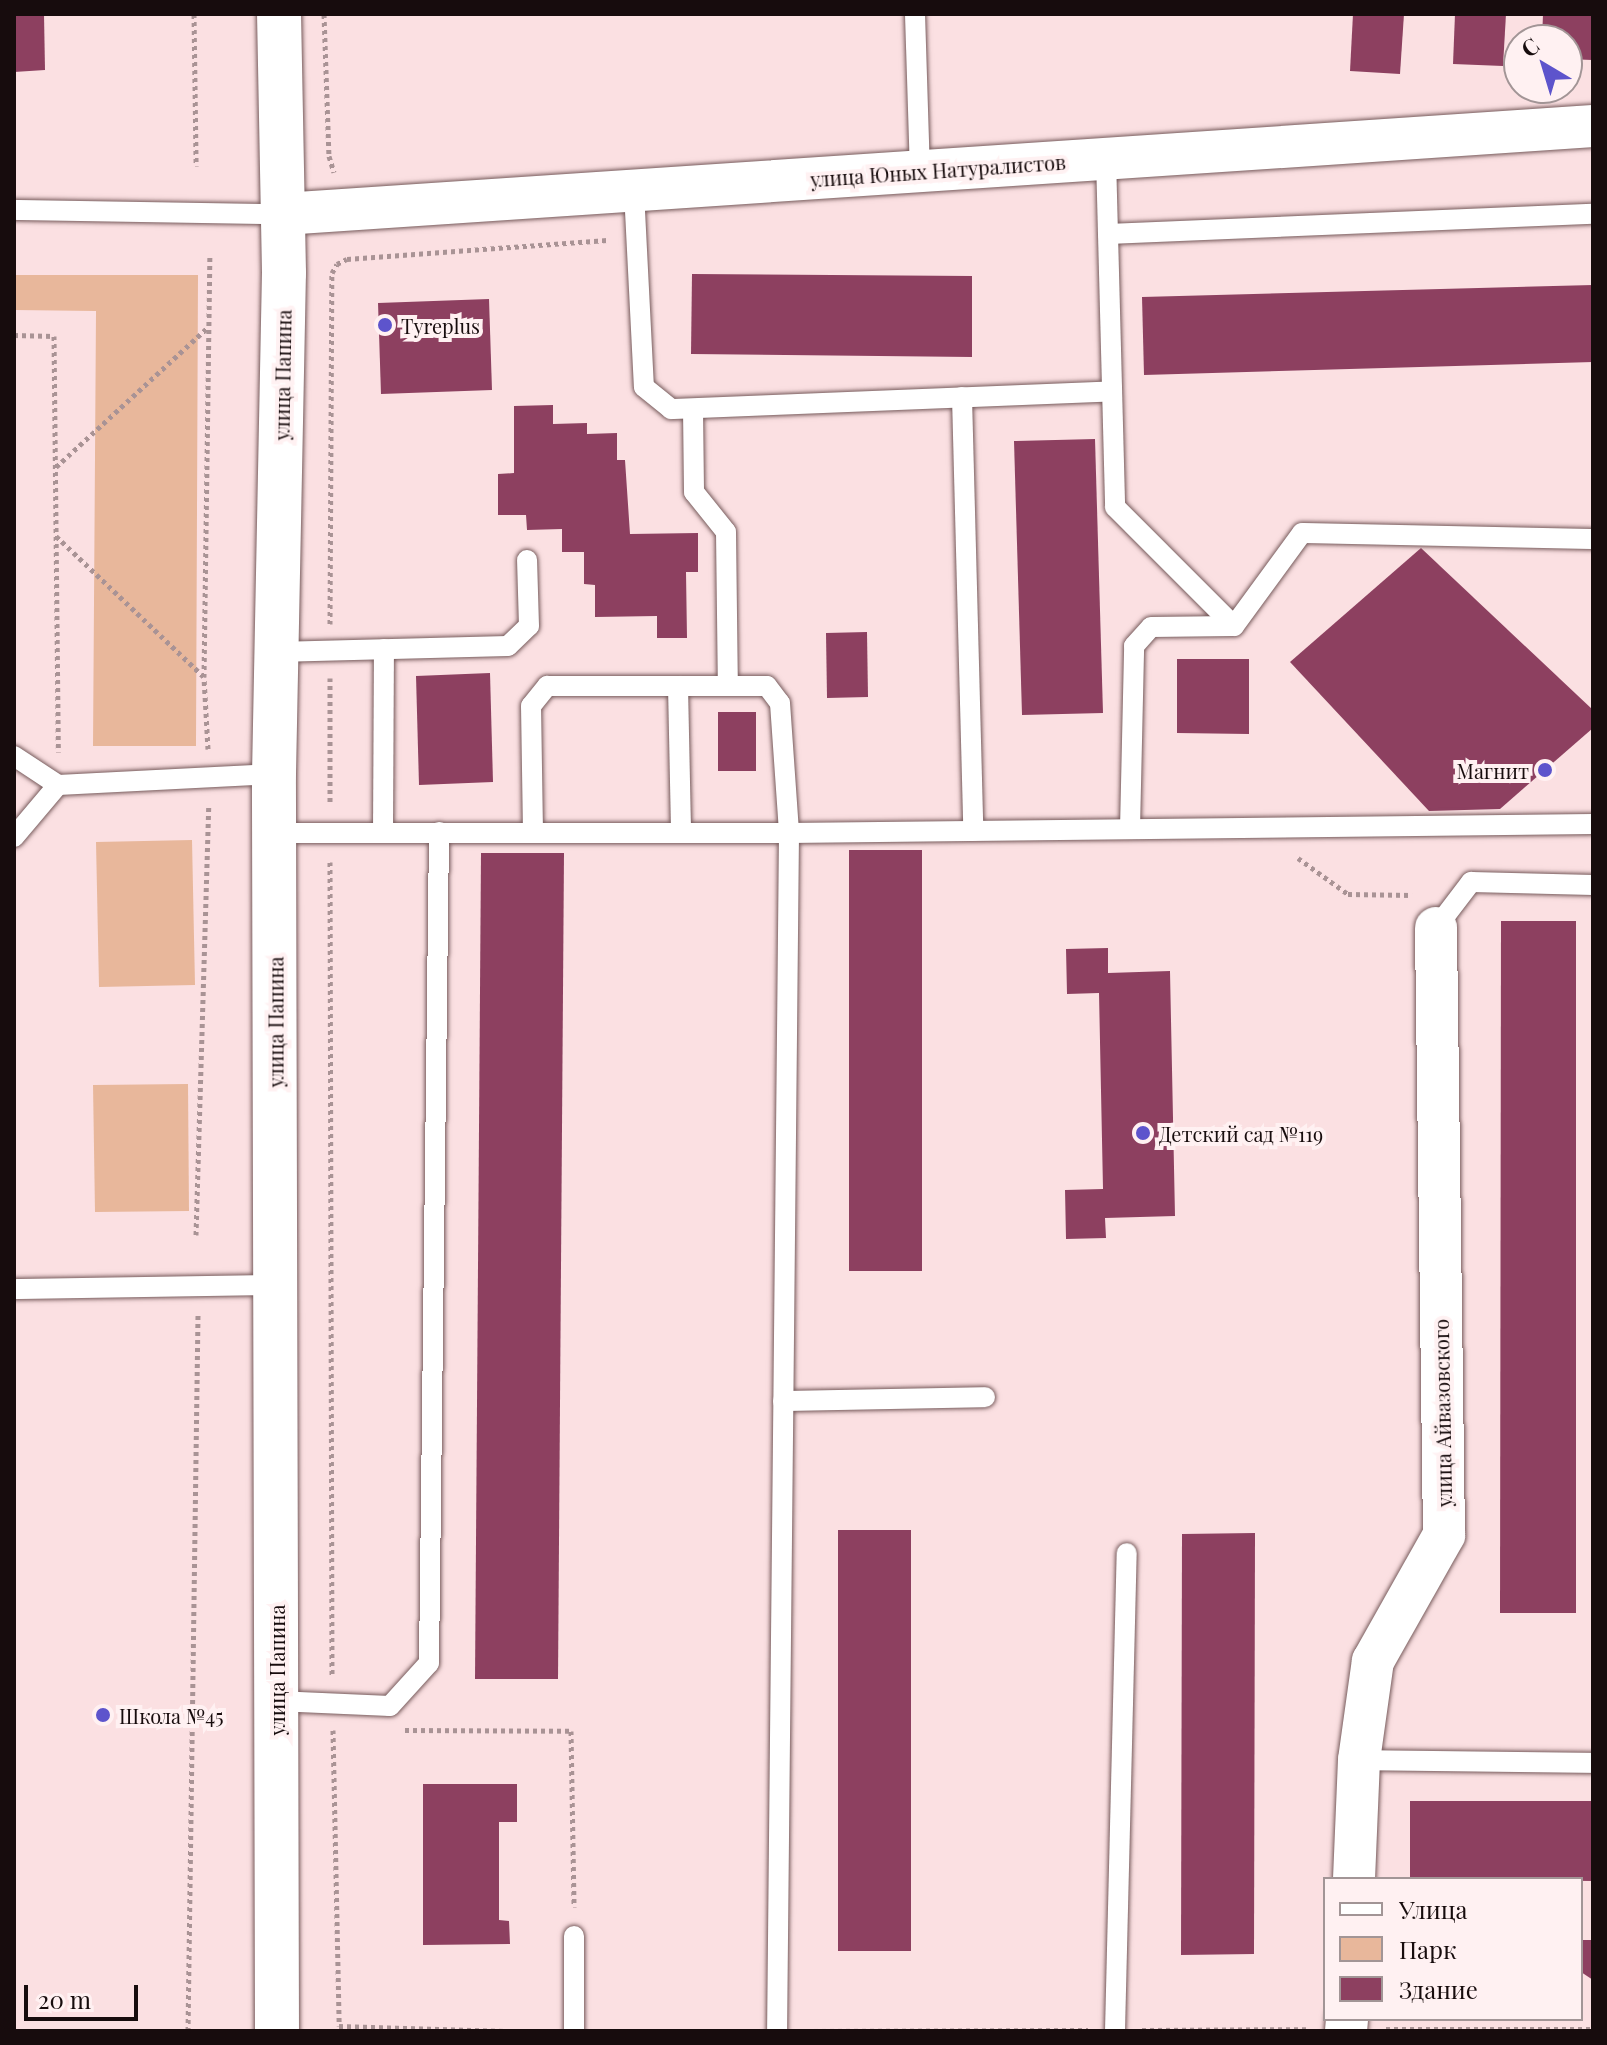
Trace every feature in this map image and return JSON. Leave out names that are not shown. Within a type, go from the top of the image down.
[{"type":"street","name":"улица Папина","points":[[277,2031],[274,774],[283,214],[279,14]]},
{"type":"street","name":"улица Юных Натуралистов","points":[[283,214],[1593,126]]},
{"type":"street","name":"улица Айвазовского","points":[[1354,1877],[1359,1760],[1373,1661],[1444,1535],[1436,928]]},
{"type":"lane","points":[[915,14],[920,171]]},
{"type":"lane","points":[[1106,158],[1115,507],[1234,626]]},
{"type":"lane","points":[[634,191],[644,387],[671,409],[1112,391]]},
{"type":"lane","points":[[14,210],[283,214]]},
{"type":"lane","points":[[1108,234],[1593,214]]},
{"type":"lane","points":[[962,397],[973,831]]},
{"type":"lane","points":[[693,409],[694,492],[726,532],[728,685]]},
{"type":"lane","points":[[1234,626],[1302,533],[1593,539]]},
{"type":"lane","points":[[276,652],[508,646],[529,626],[527,560]]},
{"type":"lane","points":[[1130,829],[1134,646],[1151,627],[1234,626]]},
{"type":"lane","points":[[383,833],[384,649]]},
{"type":"lane","points":[[533,832],[531,706],[547,686],[767,686],[780,703],[789,833],[777,2031]]},
{"type":"lane","points":[[678,686],[681,831]]},
{"type":"lane","points":[[14,756],[58,785],[274,774]]},
{"type":"lane","points":[[14,837],[58,785]]},
{"type":"lane","points":[[275,833],[789,833],[1593,824]]},
{"type":"lane","points":[[276,1701],[390,1706],[429,1663],[439,832]]},
{"type":"lane","points":[[1436,928],[1471,882],[1593,885]]},
{"type":"lane","points":[[14,1289],[275,1285]]},
{"type":"lane","points":[[783,1401],[985,1397]]},
{"type":"lane","points":[[1115,2031],[1127,1553]]},
{"type":"lane","points":[[1359,1760],[1593,1763]]},
{"type":"lane","points":[[574,1936],[574,2031]]},
{"type":"path","points":[[194,14],[196,166]]},
{"type":"path","points":[[506,2031],[339,2026],[332,1703],[332,273],[337,264],[347,259],[636,238]]},
{"type":"path","points":[[196,1235],[210,776],[204,677],[210,254]]},
{"type":"path","points":[[55,468],[209,327]]},
{"type":"path","points":[[14,335],[54,336],[58,785]]},
{"type":"path","points":[[56,535],[204,677]]},
{"type":"path","points":[[188,2031],[198,1286]]},
{"type":"path","points":[[333,1730],[349,1730]]},
{"type":"path","points":[[397,1730],[571,1731],[574,1936]]},
{"type":"path","points":[[777,2031],[1115,2031],[1347,2026],[1593,2029]]},
{"type":"green space","points":[[14,275],[198,275],[196,746],[93,746],[96,311],[14,310]]},
{"type":"green space","points":[[192,840],[195,985],[99,987],[96,842]]},
{"type":"green space","points":[[188,1084],[189,1211],[95,1212],[93,1085]]},
{"type":"building","points":[[14,14],[44,14],[45,70],[14,72]]},
{"type":"building","points":[[1353,14],[1404,14],[1400,74],[1350,71]]},
{"type":"building","points":[[1455,14],[1506,14],[1503,24],[1503,66],[1453,64]]},
{"type":"building","points":[[1543,14],[1593,14],[1592,60],[1583,60],[1583,24],[1543,24]]},
{"type":"building","points":[[692,274],[972,276],[972,357],[691,354]]},
{"type":"building","points":[[1593,285],[1593,362],[1144,375],[1142,297]]},
{"type":"building","points":[[489,299],[492,390],[381,394],[378,303]]},
{"type":"building","points":[[553,405],[553,424],[587,423],[587,434],[617,433],[617,460],[625,460],[630,534],[698,533],[698,572],[686,572],[687,638],[657,638],[657,616],[595,617],[595,585],[584,584],[584,552],[562,552],[562,529],[527,530],[526,515],[498,515],[498,474],[514,473],[514,406]]},
{"type":"building","points":[[1095,439],[1103,713],[1022,715],[1014,441]]},
{"type":"building","points":[[1421,548],[1593,710],[1593,728],[1500,809],[1429,811],[1290,662]]},
{"type":"building","points":[[867,632],[868,697],[827,698],[826,633]]},
{"type":"building","points":[[1177,659],[1249,659],[1249,734],[1177,733]]},
{"type":"building","points":[[490,673],[493,782],[419,785],[416,676]]},
{"type":"building","points":[[718,712],[756,712],[756,771],[718,771]]},
{"type":"building","points":[[849,850],[922,850],[922,1271],[849,1271]]},
{"type":"building","points":[[481,853],[564,853],[558,1679],[475,1679]]},
{"type":"building","points":[[1501,921],[1576,921],[1576,1613],[1500,1613]]},
{"type":"building","points":[[1108,948],[1108,973],[1170,971],[1175,1216],[1105,1218],[1106,1238],[1066,1239],[1065,1190],[1103,1189],[1099,993],[1067,994],[1066,949]]},
{"type":"building","points":[[838,1530],[911,1530],[911,1951],[838,1951]]},
{"type":"building","points":[[1255,1533],[1254,1954],[1181,1955],[1182,1534]]},
{"type":"building","points":[[423,1784],[517,1784],[517,1822],[499,1822],[499,1920],[509,1921],[510,1944],[423,1945]]},
{"type":"building","points":[[1410,1801],[1593,1801],[1593,1881],[1583,1881],[1583,1877],[1410,1877]]},
{"type":"building","points":[[1583,1940],[1593,1940],[1593,1980],[1583,1973]]},
{"type":"place","name":"Tyreplus","points":[[385,325]]},
{"type":"place","name":"Магнит","points":[[1545,770]]},
{"type":"place","name":"Детский сад №119","points":[[1143,1133]]},
{"type":"place","name":"Школа №45","points":[[103,1715]]}]
